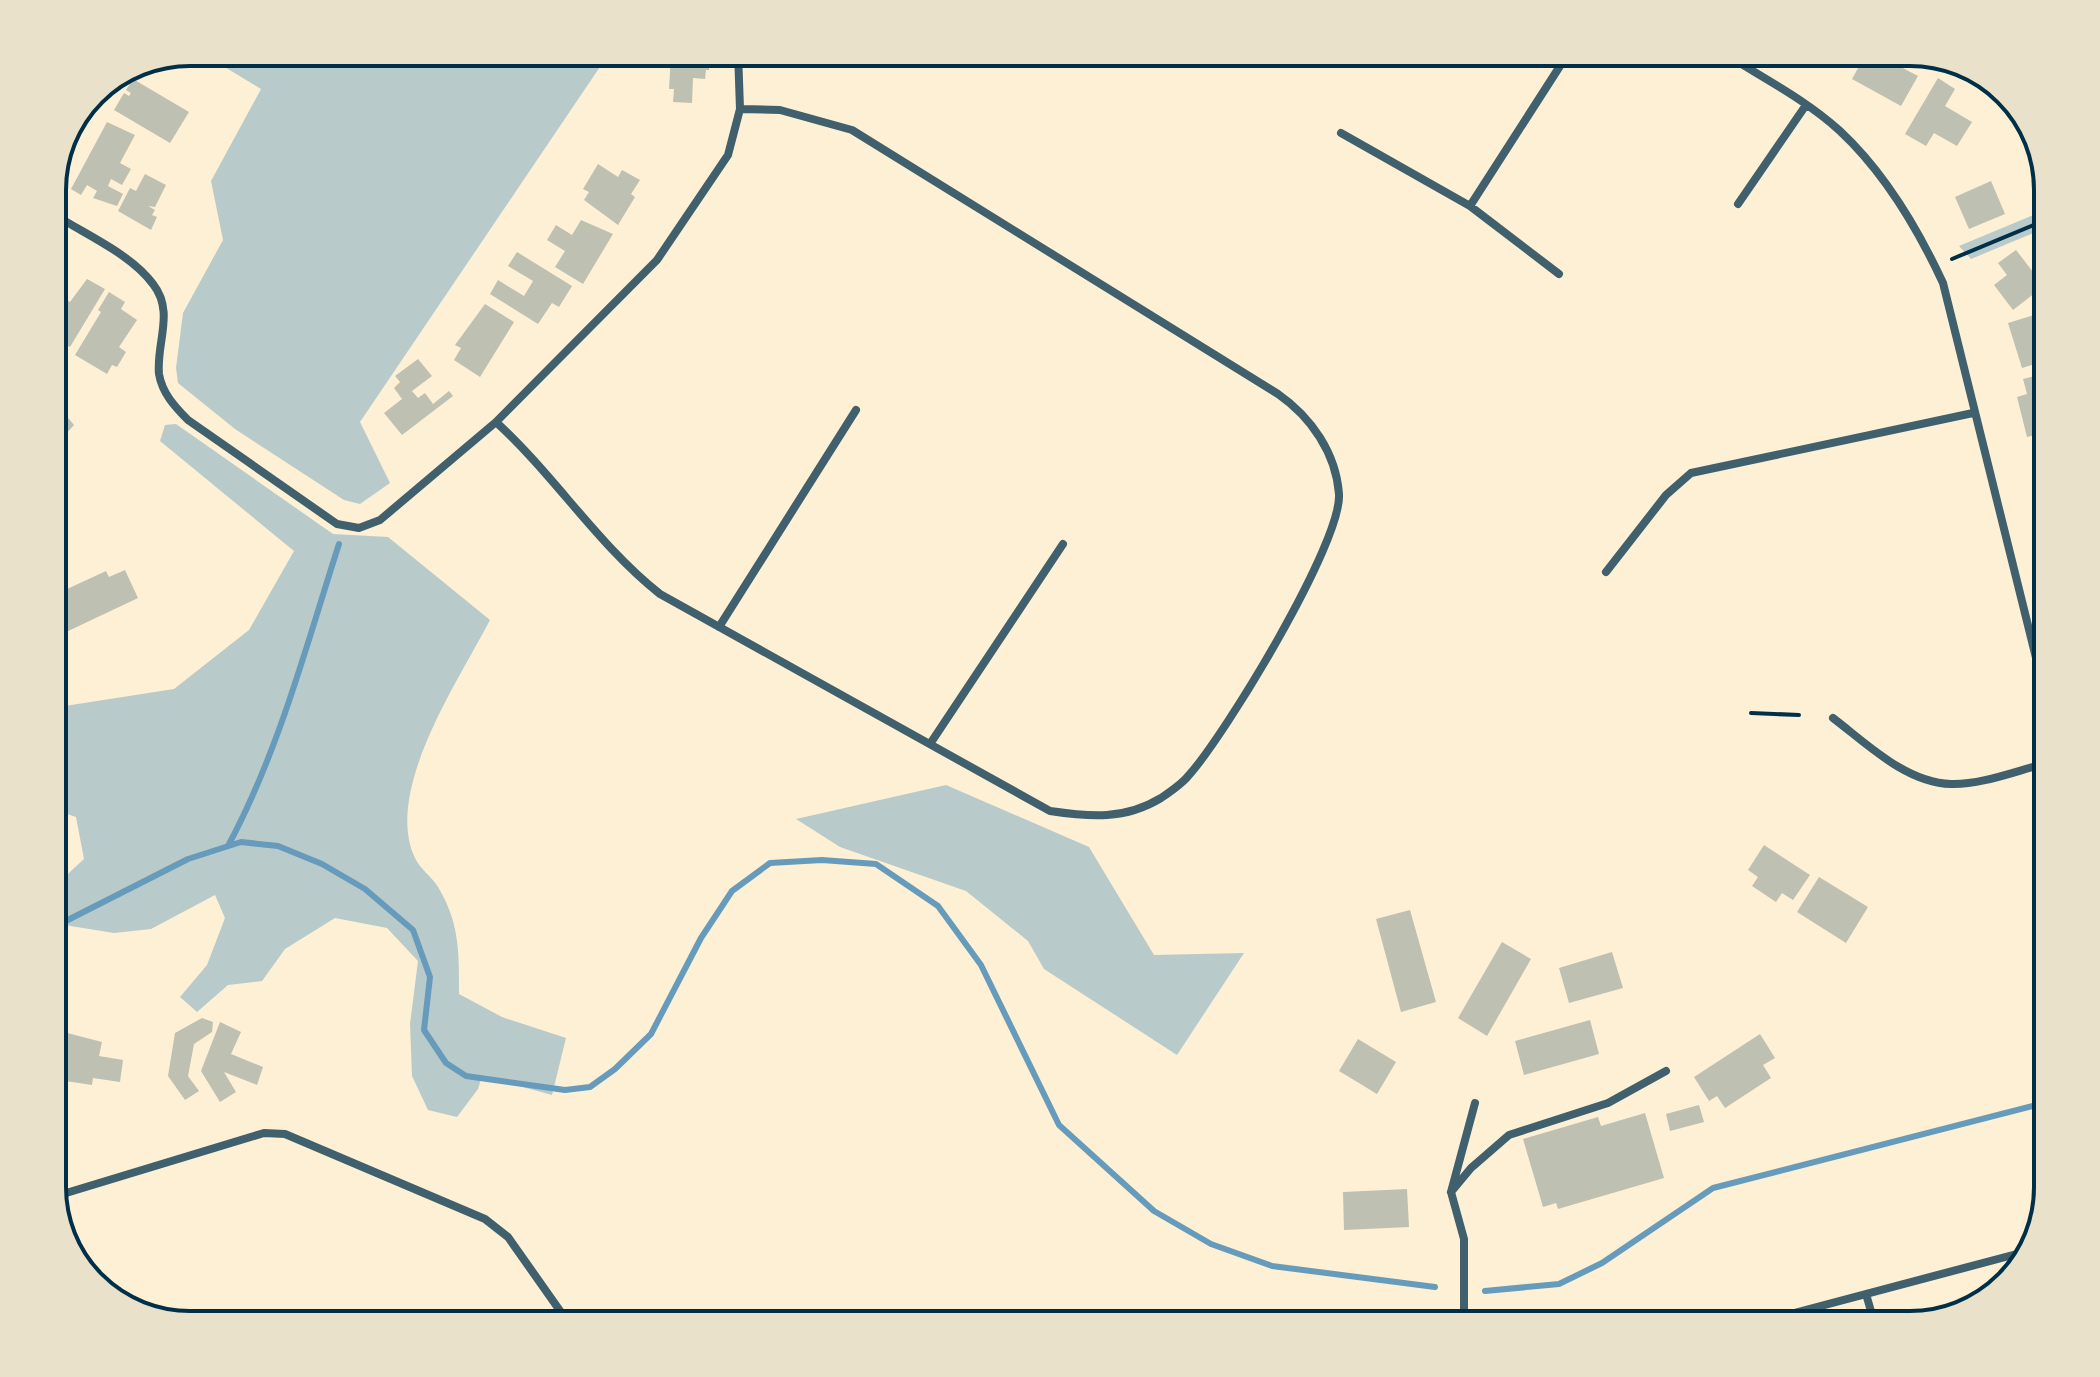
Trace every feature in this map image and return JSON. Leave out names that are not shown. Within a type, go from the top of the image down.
[{"type":"street","points":[[66,222],[135,266],[154,285],[164,305],[159,373],[168,398],[188,420],[337,524],[359,528],[380,520],[496,422],[657,260],[728,155],[740,109],[738,66]]},
{"type":"street","points":[[1470,206],[1560,66]]},
{"type":"street","points":[[1744,66],[1806,105],[1839,131],[1904,208],[1928,251],[1943,283],[2034,651]]},
{"type":"street","points":[[1738,204],[1806,105]]},
{"type":"street","points":[[496,422],[523,447],[630,570],[660,594],[1050,811],[1090,817],[1124,815],[1160,798],[1188,778],[1244,696],[1320,561],[1334,529],[1339,496],[1333,461],[1299,409],[852,130],[780,110],[740,109]]},
{"type":"street","points":[[1341,133],[1470,206],[1559,274]]},
{"type":"street","points":[[719,627],[856,410]]},
{"type":"street","points":[[1606,572],[1666,495],[1691,473],[1973,413]]},
{"type":"street","points":[[930,744],[1063,544]]},
{"type":"street","points":[[1833,718],[1894,764],[1921,778],[1950,784],[2034,766]]},
{"type":"street","points":[[1451,1192],[1471,1168],[1509,1135],[1608,1103],[1666,1071]]},
{"type":"street","points":[[1464,1311],[1464,1239],[1451,1192],[1475,1103]]},
{"type":"street","points":[[66,1193],[264,1133],[285,1134],[485,1219],[508,1237],[560,1311]]},
{"type":"street","points":[[1802,1311],[2014,1255]]},
{"type":"street","points":[[1866,1294],[1871,1311]]},
{"type":"path","points":[[1952,259],[2034,225]]},
{"type":"path","points":[[1751,713],[1799,715]]},
{"type":"shaded area","points":[[223,66],[601,66],[360,422],[390,483],[360,504],[344,500],[235,429],[178,383],[176,368],[183,313],[223,240],[211,181],[261,89]]},
{"type":"shaded area","points":[[2034,215],[2034,233],[1971,259],[1959,246]]},
{"type":"shaded area","points":[[176,424],[333,534],[388,537],[490,620],[444,704],[416,769],[409,801],[408,831],[415,858],[438,887],[451,913],[458,952],[459,994],[502,1017],[566,1038],[552,1095],[482,1076],[478,1089],[457,1117],[428,1110],[412,1076],[410,1024],[418,961],[387,928],[335,918],[285,949],[262,981],[228,985],[197,1012],[180,997],[207,965],[225,918],[215,895],[151,929],[114,933],[66,925],[66,876],[84,859],[76,817],[66,814],[66,706],[174,689],[249,630],[294,551],[160,441],[165,425]]},
{"type":"shaded area","points":[[946,785],[1089,847],[1154,955],[1244,953],[1177,1055],[1044,969],[1028,941],[966,891],[840,847],[796,819]]},
{"type":"building","points":[[670,66],[709,66],[705,79],[693,78],[692,103],[673,102],[674,89],[669,89]]},
{"type":"building","points":[[1859,66],[1899,66],[1918,76],[1901,106],[1852,79]]},
{"type":"building","points":[[1938,78],[1955,89],[1945,106],[1972,122],[1957,146],[1934,133],[1926,146],[1905,134]]},
{"type":"building","points":[[134,80],[189,112],[170,143],[114,110],[124,93],[129,96],[131,93],[126,90]]},
{"type":"building","points":[[107,122],[135,135],[120,163],[131,169],[122,185],[111,179],[108,186],[123,194],[117,206],[93,198],[97,191],[87,185],[81,195],[71,189]]},
{"type":"building","points":[[598,164],[618,177],[622,170],[640,180],[631,194],[635,197],[618,225],[584,200],[589,192],[583,189]]},
{"type":"building","points":[[145,174],[166,185],[155,207],[148,206],[155,210],[152,215],[157,217],[151,230],[118,211],[130,188],[136,191]]},
{"type":"building","points":[[1991,181],[2005,214],[1969,229],[1955,197]]},
{"type":"building","points":[[581,220],[613,234],[583,284],[555,267],[565,251],[547,240],[556,225],[572,235]]},
{"type":"building","points":[[2016,250],[2034,273],[2034,294],[2013,310],[1994,285],[2007,275],[1998,263]]},
{"type":"building","points":[[517,252],[572,286],[559,307],[552,303],[538,324],[490,294],[498,280],[524,296],[533,281],[508,266]]},
{"type":"building","points":[[87,279],[105,289],[70,347],[66,345],[66,299],[70,302]]},
{"type":"building","points":[[109,292],[125,302],[121,309],[137,320],[119,347],[126,352],[117,367],[112,365],[107,374],[75,355],[101,312],[98,310]]},
{"type":"building","points":[[485,304],[514,322],[480,377],[454,360],[461,348],[455,345]]},
{"type":"building","points":[[2034,315],[2034,364],[2022,368],[2008,323]]},
{"type":"building","points":[[418,359],[432,376],[412,391],[418,398],[425,393],[433,404],[449,391],[453,396],[402,435],[384,413],[402,399],[394,388],[400,382],[395,376]]},
{"type":"building","points":[[2034,376],[2034,436],[2027,437],[2017,397],[2027,394],[2023,379]]},
{"type":"building","points":[[66,415],[74,425],[66,434]]},
{"type":"building","points":[[125,570],[138,598],[66,632],[66,590],[106,571],[109,577]]},
{"type":"building","points":[[1764,845],[1810,875],[1793,900],[1782,893],[1776,902],[1752,886],[1758,877],[1748,870]]},
{"type":"building","points":[[1819,877],[1868,907],[1846,943],[1797,912]]},
{"type":"building","points":[[1410,910],[1436,1002],[1401,1012],[1376,919]]},
{"type":"building","points":[[1502,942],[1531,959],[1487,1036],[1458,1018]]},
{"type":"building","points":[[1612,952],[1623,988],[1569,1003],[1559,968]]},
{"type":"building","points":[[202,1018],[213,1022],[212,1032],[194,1044],[188,1076],[199,1091],[185,1100],[168,1076],[175,1033]]},
{"type":"building","points":[[1590,1020],[1599,1054],[1524,1075],[1515,1041]]},
{"type":"building","points":[[220,1022],[241,1032],[231,1054],[263,1067],[257,1085],[224,1072],[236,1092],[220,1102],[201,1071]]},
{"type":"building","points":[[66,1033],[102,1042],[99,1056],[123,1060],[120,1082],[93,1078],[92,1085],[66,1081]]},
{"type":"building","points":[[1760,1034],[1775,1058],[1763,1065],[1771,1078],[1725,1108],[1717,1096],[1709,1101],[1694,1077]]},
{"type":"building","points":[[1358,1039],[1396,1062],[1377,1094],[1339,1071]]},
{"type":"building","points":[[1699,1105],[1704,1122],[1670,1131],[1666,1114]]},
{"type":"building","points":[[1645,1113],[1664,1178],[1558,1209],[1556,1203],[1543,1207],[1523,1139],[1598,1117],[1601,1126]]},
{"type":"building","points":[[1407,1189],[1409,1227],[1344,1230],[1343,1192]]},
{"type":"waterway","points":[[228,846],[277,736],[339,544]]},
{"type":"waterway","points":[[66,921],[188,859],[241,842],[278,846],[322,864],[365,889],[413,930],[430,977],[424,1030],[446,1063],[466,1076],[565,1090],[590,1087],[615,1069],[651,1034],[701,938],[732,891],[770,863],[822,860],[876,864],[938,906],[981,965],[1059,1125],[1154,1211],[1211,1244],[1272,1266],[1435,1287]]},
{"type":"waterway","points":[[1485,1291],[1559,1284],[1602,1263],[1713,1188],[2034,1106]]}]
